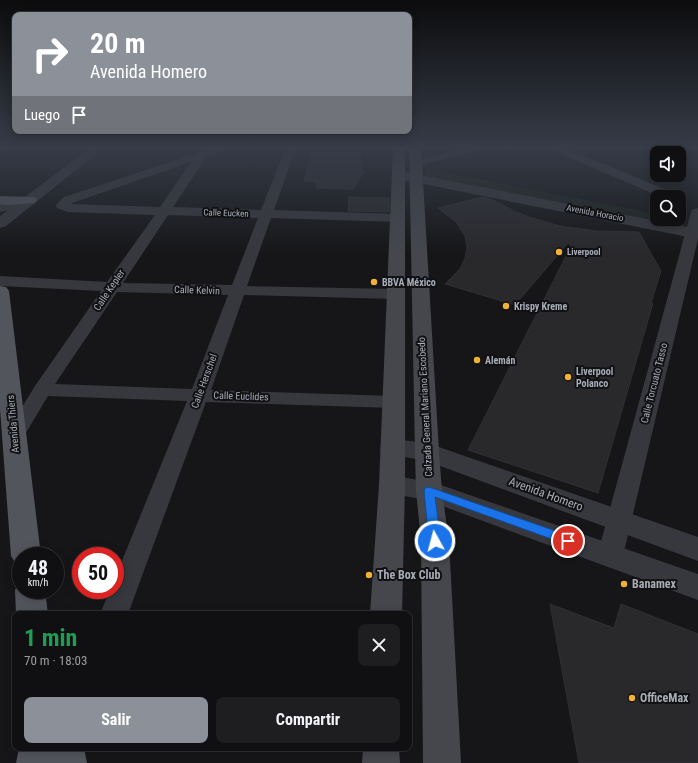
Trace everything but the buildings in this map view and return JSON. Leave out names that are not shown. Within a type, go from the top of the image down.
[{"type":"main road","points":[[386,611],[392,485],[395,294],[398,218],[404,183]]},
{"type":"main road","name":"Calzada General Mariano Escobedo","points":[[409,183],[429,491],[435,541],[442,763]]},
{"type":"main road","points":[[0,200],[30,200]]},
{"type":"main road","name":"Avenida Thiers","points":[[0,291],[25,547]]},
{"type":"main road","points":[[31,599],[32,611]]},
{"type":"main road","points":[[35,763],[37,751]]},
{"type":"main road","points":[[66,751],[68,763]]},
{"type":"main road","points":[[381,751],[381,763]]},
{"type":"street","points":[[0,223],[52,183]]},
{"type":"street","name":"Calle Eucken","points":[[116,183],[68,200],[62,205],[68,208],[398,218]]},
{"type":"street","name":"Calle Kepler","points":[[14,436],[42,390],[182,183]]},
{"type":"street","name":"Calle Herschel","points":[[115,611],[199,395],[278,183]]},
{"type":"street","name":"Avenida Horacio","points":[[510,183],[695,220]]},
{"type":"street","points":[[638,183],[655,190]]},
{"type":"street","points":[[0,208],[30,200]]},
{"type":"street","points":[[686,209],[695,220]]},
{"type":"street","name":"Calle Torcuato Tasso","points":[[610,556],[695,220]]},
{"type":"street","name":"Calle Kelvin","points":[[0,281],[112,287],[395,294]]},
{"type":"street","name":"Calle Euclides","points":[[42,390],[393,402]]},
{"type":"street","name":"Avenida Homero","points":[[392,448],[427,452],[698,549]]},
{"type":"street","points":[[392,485],[429,491],[698,587]]},
{"type":"shaded area","points":[[453,183],[496,183],[650,213],[650,221]]},
{"type":"place","name":"Liverpool","points":[[559,252]]},
{"type":"place","name":"BBVA México","points":[[374,282]]},
{"type":"place","name":"Krispy Kreme","points":[[506,306]]},
{"type":"place","name":"Alemán","points":[[477,360]]},
{"type":"place","name":"Liverpool Polanco","points":[[568,377]]},
{"type":"place","name":"The Box Club","points":[[369,575]]},
{"type":"place","name":"Banamex","points":[[624,584]]},
{"type":"place","name":"OfficeMax","points":[[632,698]]},
{"type":"route","points":[[435,541],[429,491],[568,541]]}]
